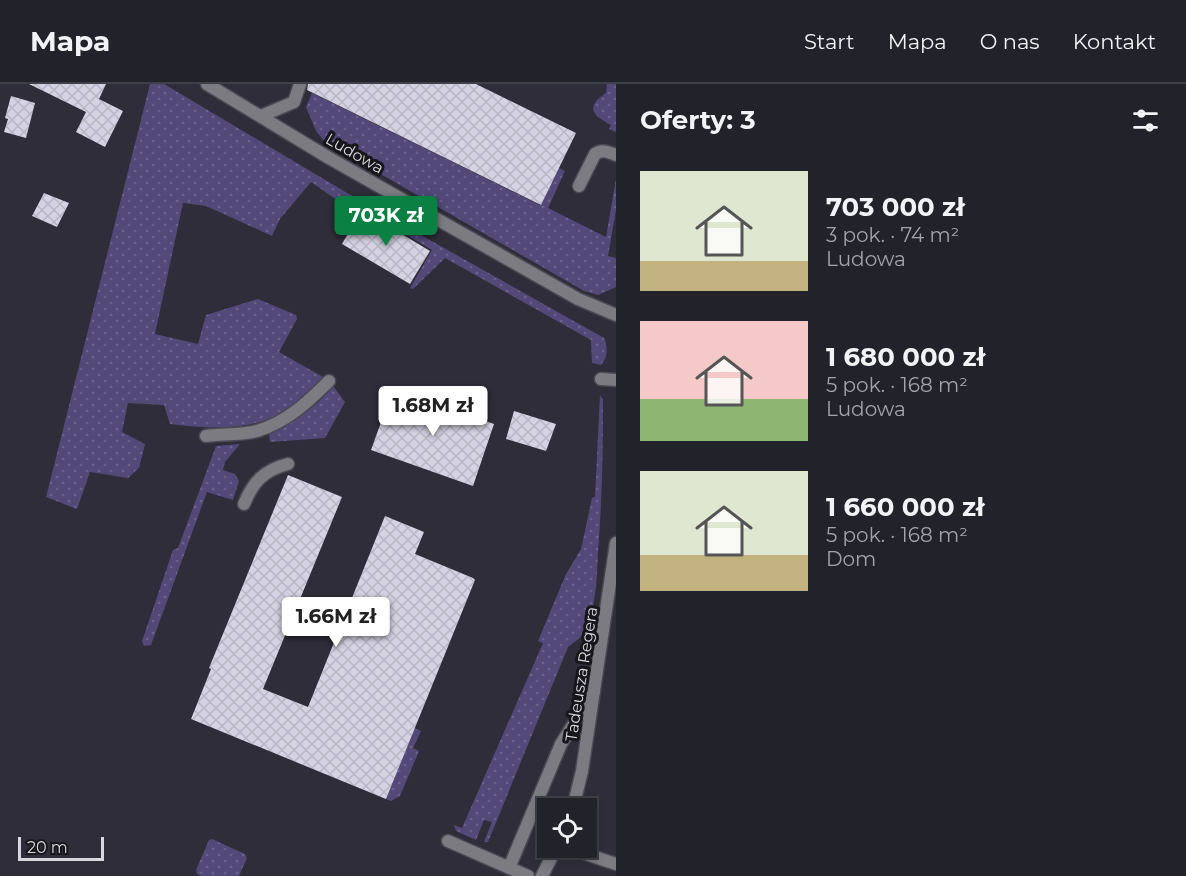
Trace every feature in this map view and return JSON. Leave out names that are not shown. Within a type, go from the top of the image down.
[{"type":"street","name":"Ludowa","points":[[207,84],[224,88],[261,116],[329,158],[578,299],[616,315]]},
{"type":"street","points":[[261,116],[294,102],[300,84]]},
{"type":"street","points":[[579,186],[595,154],[599,151],[606,151],[616,155]]},
{"type":"street","points":[[601,379],[616,380]]},
{"type":"street","points":[[206,436],[256,431],[271,425],[296,412],[329,381]]},
{"type":"street","points":[[244,504],[258,479],[268,471],[288,464]]},
{"type":"street","name":"Tadeusza Regera","points":[[575,798],[595,691],[616,543]]},
{"type":"street","points":[[509,868],[561,744],[595,691]]},
{"type":"street","points":[[448,841],[528,876]]},
{"type":"street","points":[[542,876],[551,858]]},
{"type":"street","points":[[597,858],[616,864]]},
{"type":"shaded area","points":[[150,84],[164,84],[364,203],[604,338],[607,352],[605,359],[601,365],[592,363],[591,340],[445,258],[413,289],[410,288],[432,250],[362,208],[357,214],[311,182],[280,219],[272,236],[206,206],[183,203],[155,334],[198,344],[206,315],[258,299],[296,315],[297,319],[279,352],[323,377],[289,409],[261,422],[231,427],[170,424],[164,405],[128,403],[122,432],[145,444],[139,468],[128,478],[90,472],[77,509],[46,497]]},
{"type":"shaded area","points":[[607,84],[616,84],[616,132],[609,129],[611,125],[599,118],[593,107],[595,102],[606,93]]},
{"type":"shaded area","points":[[312,93],[540,205],[559,168],[565,171],[548,208],[606,237],[616,179],[616,210],[608,256],[616,258],[616,287],[598,295],[584,291],[325,142],[316,131],[306,107]]},
{"type":"shaded area","points":[[333,386],[345,402],[325,438],[270,442],[269,434],[304,413]]},
{"type":"shaded area","points":[[600,395],[603,400],[601,496],[596,581],[590,618],[583,633],[568,647],[488,842],[484,842],[492,822],[484,820],[476,840],[456,831],[454,825],[462,828],[543,643],[538,641],[566,574],[581,549],[592,498],[595,497]]},
{"type":"shaded area","points":[[240,444],[225,462],[223,470],[235,474],[239,481],[233,500],[207,492],[151,645],[144,646],[142,641],[173,550],[178,548],[216,446]]},
{"type":"shaded area","points":[[414,728],[421,731],[413,748],[419,751],[400,796],[391,801],[386,799]]},
{"type":"shaded area","points":[[212,839],[245,854],[247,858],[239,876],[197,874],[196,870],[209,840]]},
{"type":"building","points":[[29,84],[106,84],[99,99],[123,111],[105,147],[76,132],[86,112]]},
{"type":"building","points":[[308,84],[476,84],[576,133],[541,205],[307,90]]},
{"type":"building","points":[[11,96],[35,103],[26,138],[4,132]]},
{"type":"building","points":[[44,193],[69,203],[57,227],[32,216]]},
{"type":"building","points":[[362,210],[430,251],[410,284],[342,244]]},
{"type":"building","points":[[393,389],[494,424],[473,486],[371,450]]},
{"type":"building","points":[[514,411],[556,424],[546,451],[506,439]]},
{"type":"building","points":[[288,475],[342,497],[263,689],[308,707],[385,516],[424,532],[415,554],[475,580],[386,799],[191,719],[211,669],[209,668]]}]
